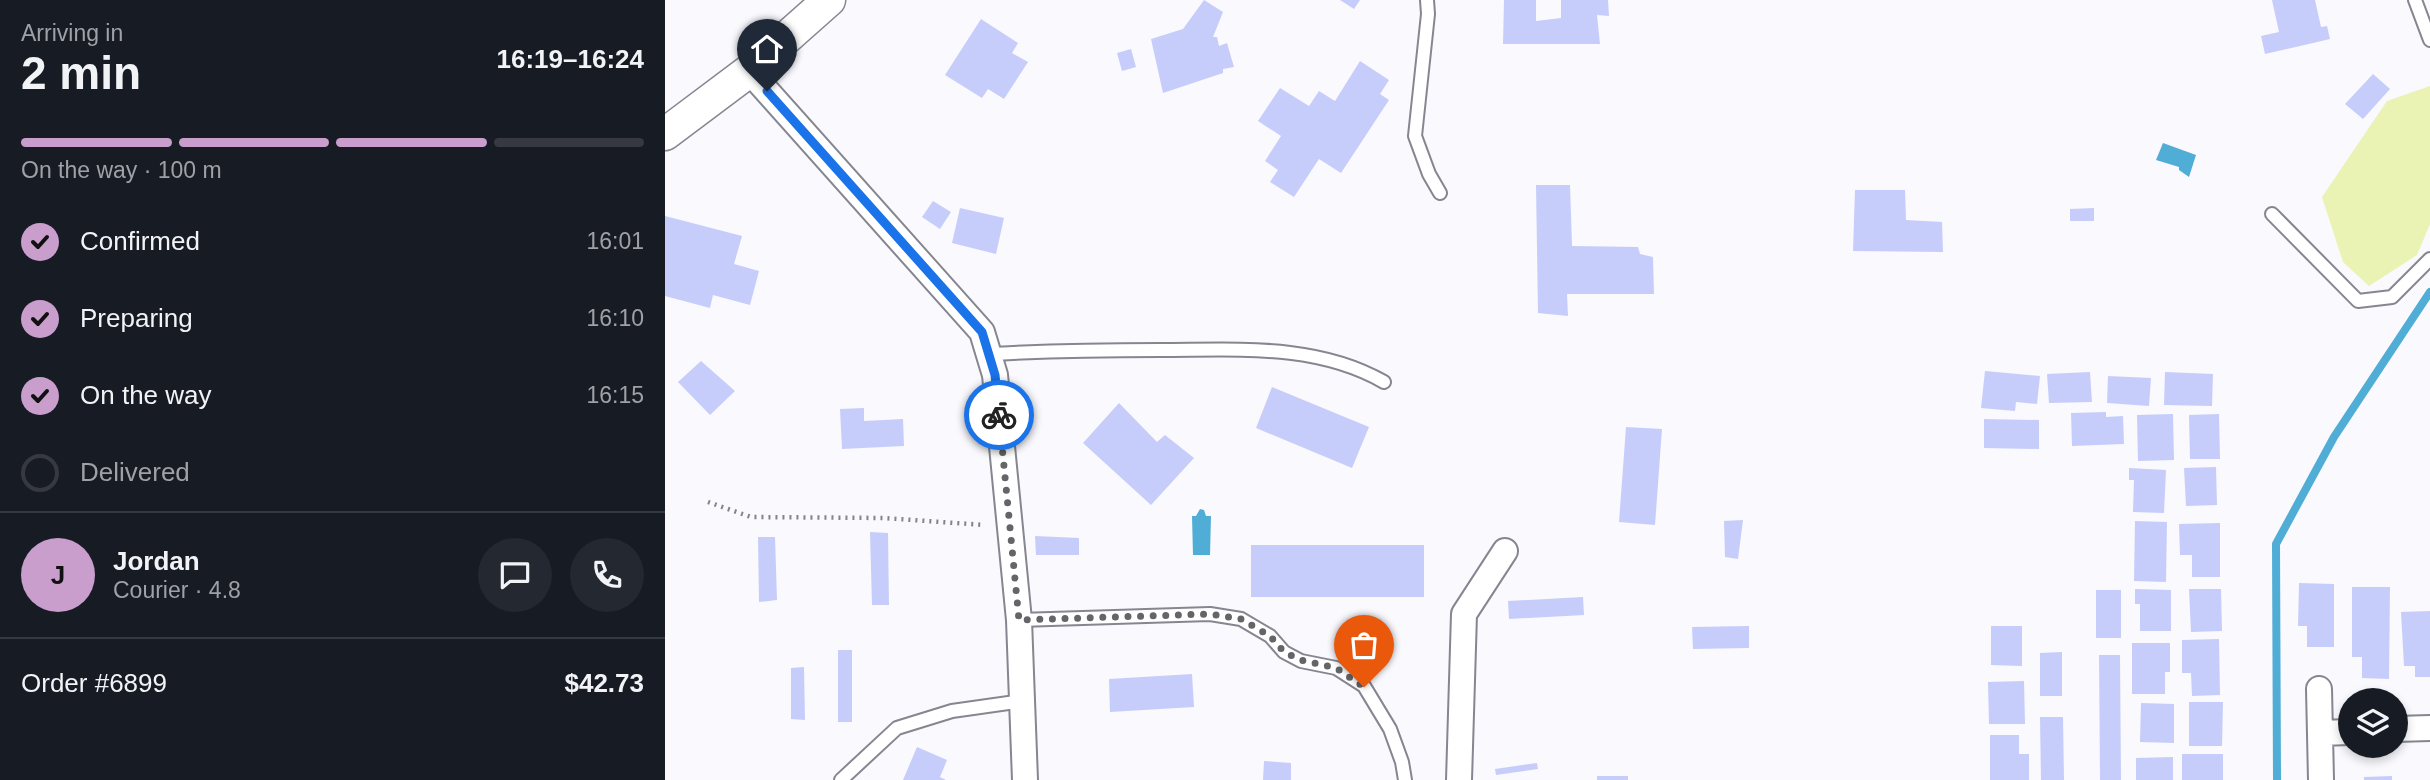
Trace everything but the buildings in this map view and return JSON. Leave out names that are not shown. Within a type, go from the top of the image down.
[{"type":"street","points":[[665,134],[749,71],[829,0]]},
{"type":"street","points":[[749,71],[982,332],[995,375],[1019,620],[1025,780]]},
{"type":"street","points":[[1459,780],[1464,614],[1505,551]]},
{"type":"street","points":[[2319,689],[2321,780]]},
{"type":"street","points":[[2408,729],[2430,728]]},
{"type":"street","points":[[2320,733],[2338,732]]},
{"type":"lane","points":[[1427,0],[1428,14],[1415,136],[1429,174],[1440,193]]},
{"type":"lane","points":[[2415,0],[2430,40]]},
{"type":"lane","points":[[2272,214],[2358,301],[2392,297],[2430,259]]},
{"type":"lane","points":[[989,354],[1081,349],[1232,349],[1294,352],[1329,359],[1366,371],[1384,382]]},
{"type":"lane","points":[[1019,620],[1210,614],[1241,619],[1270,636],[1284,652],[1301,660],[1336,668],[1364,687],[1390,729],[1402,762],[1405,780]]},
{"type":"lane","points":[[841,780],[897,728],[952,711],[1022,701]]},
{"type":"path","points":[[708,502],[751,516],[884,518],[1009,526]]},
{"type":"green space","points":[[2430,86],[2430,224],[2417,255],[2369,286],[2343,262],[2322,197],[2387,101]]},
{"type":"water","points":[[2163,143],[2196,155],[2189,177],[2179,170],[2179,167],[2156,160]]},
{"type":"water","points":[[1200,509],[1204,510],[1206,516],[1211,516],[1210,555],[1193,555],[1192,516],[1196,516]]},
{"type":"waterway","points":[[2277,780],[2276,544],[2334,437],[2430,292]]},
{"type":"way so far","points":[[999,415],[1019,620],[1210,614],[1241,619],[1270,636],[1284,652],[1301,660],[1336,668],[1364,687]]},
{"type":"route","points":[[767,91],[982,332],[995,375],[999,415]]}]
